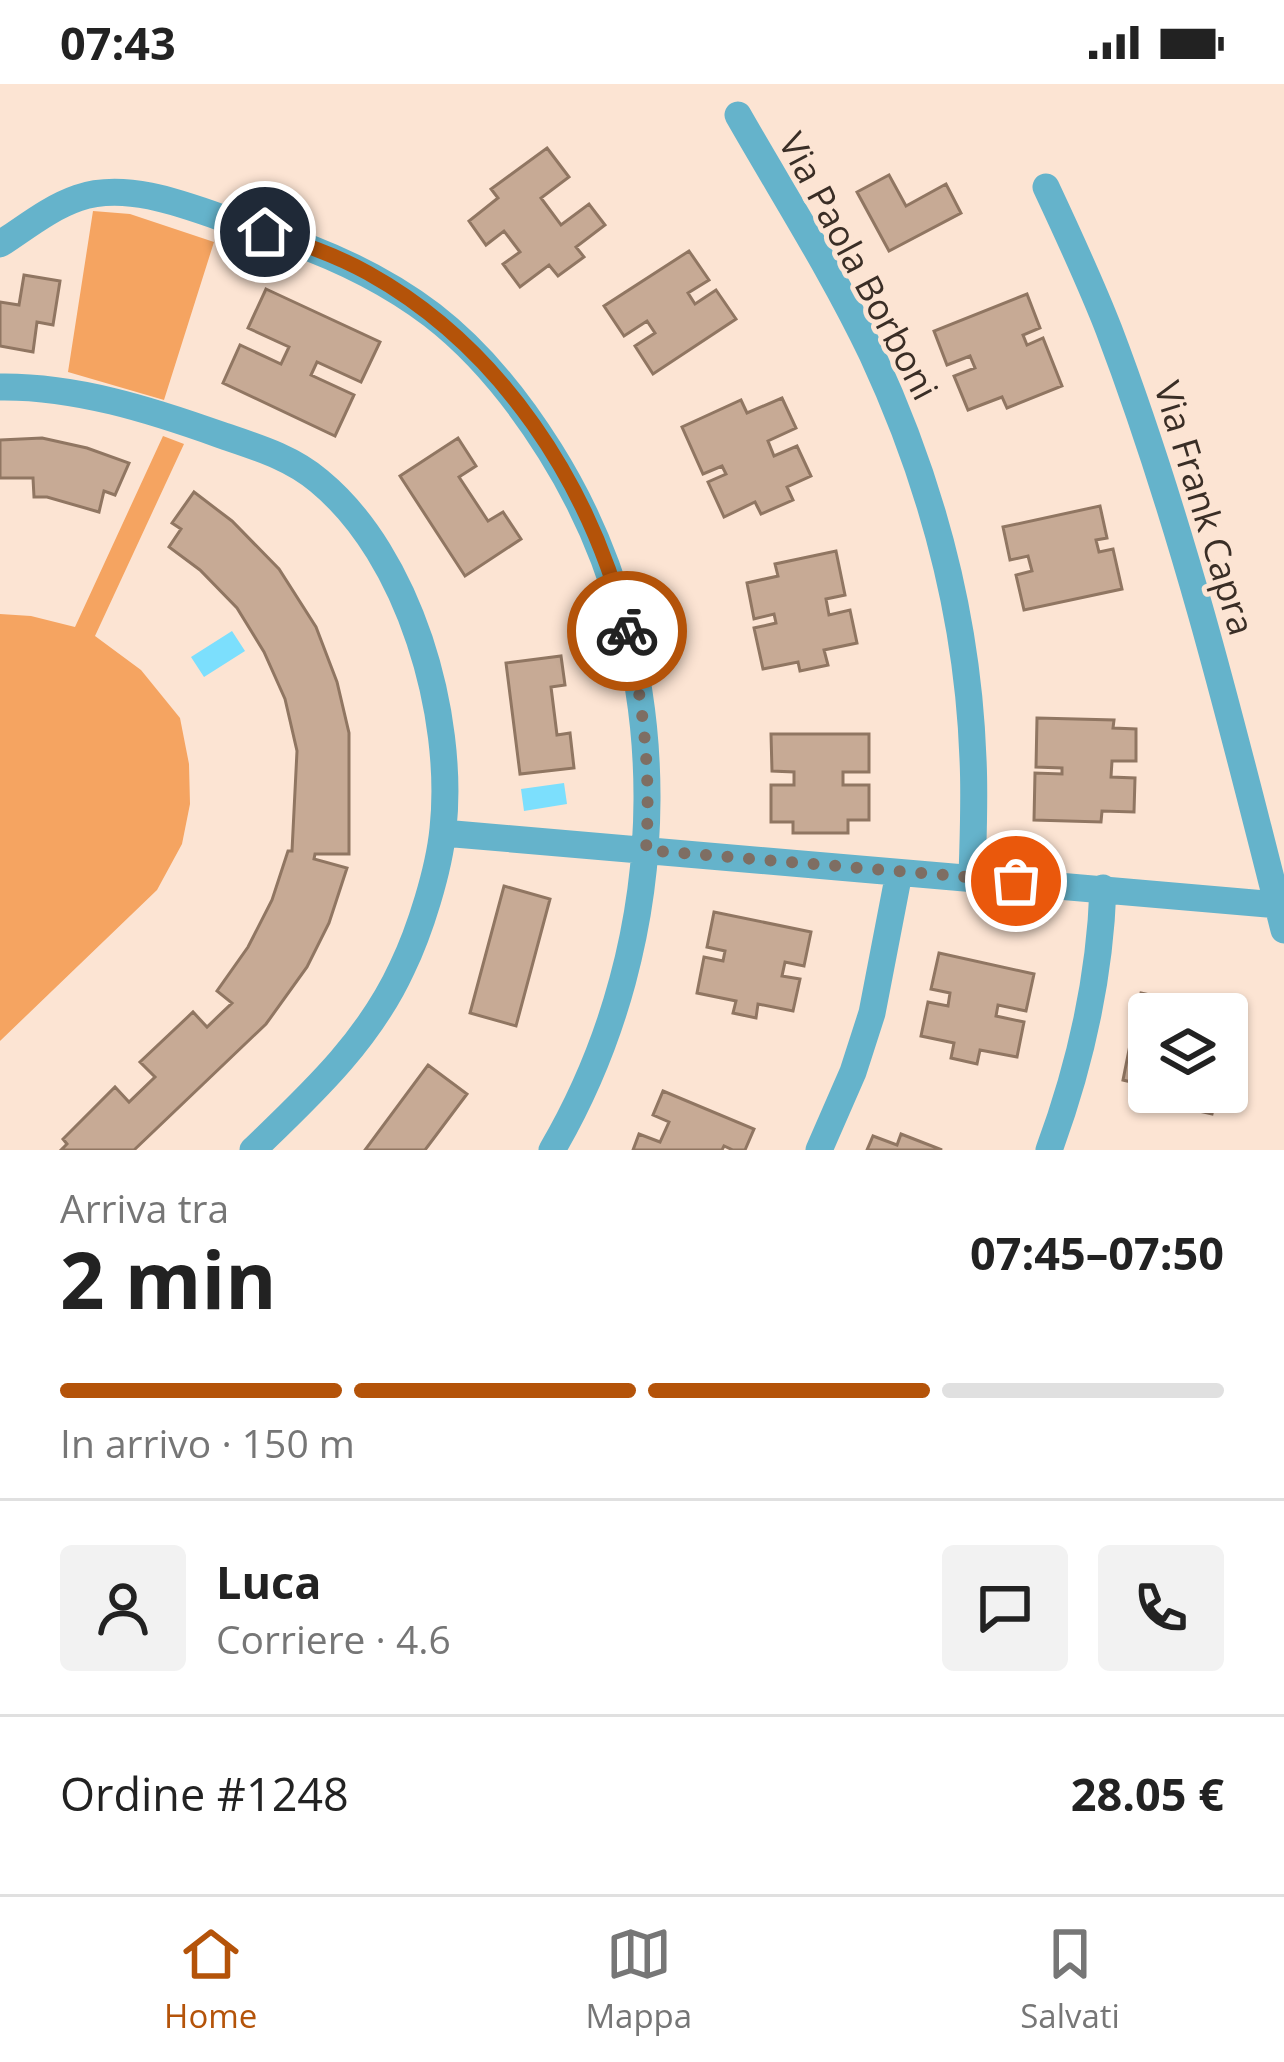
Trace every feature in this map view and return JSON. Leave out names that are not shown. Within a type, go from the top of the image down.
[{"type":"street","name":"Via Paola Borboni","points":[[738,115],[870,350],[925,486],[959,624],[966,675],[974,775],[972,878]]},
{"type":"street","name":"Via Frank Capra","points":[[1046,187],[1108,326],[1174,520],[1281,917]]},
{"type":"street","points":[[0,244],[53,209],[100,194],[151,198],[285,238],[347,263],[412,300],[468,345],[543,440],[585,513],[606,562],[628,638],[644,721],[649,805],[628,958],[608,1029],[582,1095],[552,1150]]},
{"type":"street","points":[[0,387],[70,392],[146,410],[293,463],[337,497],[366,530],[403,600],[429,674],[443,744],[443,832],[410,951],[380,1011],[328,1078],[253,1150]]},
{"type":"street","points":[[443,832],[1102,888],[1281,917]]},
{"type":"street","points":[[819,1150],[845,1093],[872,1013],[898,873]]},
{"type":"street","points":[[1048,1150],[1089,1012],[1100,945],[1102,888]]},
{"type":"shaded area","points":[[93,211],[130,214],[214,242],[164,400],[68,372]]},
{"type":"shaded area","points":[[163,436],[184,444],[95,636],[141,670],[180,718],[189,764],[190,804],[182,844],[157,890],[0,1041],[0,614],[75,627]]},
{"type":"water","points":[[232,631],[245,651],[204,677],[191,657]]},
{"type":"water","points":[[564,783],[567,804],[524,811],[521,789]]},
{"type":"building","points":[[547,148],[569,177],[541,198],[561,225],[589,204],[605,225],[576,247],[584,257],[558,276],[549,265],[520,287],[503,264],[520,252],[504,231],[486,245],[469,221],[498,198],[491,189]]},
{"type":"building","points":[[889,175],[906,206],[946,184],[961,213],[889,251],[857,192]]},
{"type":"building","points":[[689,251],[709,280],[688,293],[695,304],[716,290],[736,319],[653,374],[635,346],[655,333],[647,321],[624,336],[604,306]]},
{"type":"building","points":[[24,275],[60,281],[53,325],[37,322],[33,352],[0,346],[0,302],[19,305]]},
{"type":"building","points":[[266,289],[380,342],[361,382],[317,362],[311,375],[354,395],[335,436],[223,383],[240,345],[281,364],[289,347],[248,328]]},
{"type":"building","points":[[1027,294],[1040,328],[1023,335],[1027,345],[1043,338],[1062,386],[1007,408],[1002,397],[968,410],[954,376],[975,368],[970,356],[947,365],[934,331]]},
{"type":"building","points":[[782,398],[796,428],[768,441],[774,456],[797,446],[811,476],[787,487],[793,500],[761,514],[755,502],[724,517],[708,482],[726,474],[722,466],[703,474],[682,427],[741,400],[747,413]]},
{"type":"building","points":[[42,438],[129,463],[115,495],[104,491],[99,512],[34,497],[33,478],[0,478],[0,440]]},
{"type":"building","points":[[458,438],[476,466],[459,477],[488,521],[503,512],[521,539],[465,576],[400,476]]},
{"type":"building","points":[[194,492],[232,521],[279,569],[316,627],[337,682],[349,733],[349,854],[315,854],[314,859],[347,868],[329,923],[307,967],[266,1024],[134,1150],[61,1150],[67,1144],[63,1139],[115,1087],[129,1102],[155,1077],[140,1062],[193,1012],[207,1027],[232,1003],[217,991],[248,947],[272,900],[288,851],[292,851],[297,751],[285,699],[237,608],[169,547],[181,529],[172,523]]},
{"type":"building","points":[[1100,506],[1107,538],[1096,540],[1099,552],[1113,549],[1122,589],[1024,610],[1016,575],[1032,571],[1028,556],[1010,560],[1003,527]]},
{"type":"building","points":[[836,551],[845,595],[826,599],[829,615],[850,610],[857,643],[824,650],[828,665],[800,671],[798,662],[763,669],[754,628],[776,623],[774,614],[754,619],[747,583],[778,576],[775,564]]},
{"type":"building","points":[[561,656],[565,685],[551,687],[557,735],[570,733],[574,768],[520,774],[506,663]]},
{"type":"building","points":[[1037,718],[1114,720],[1113,728],[1136,729],[1136,761],[1112,761],[1111,777],[1135,778],[1134,812],[1102,811],[1101,822],[1034,820],[1035,773],[1062,774],[1062,768],[1036,767]]},
{"type":"building","points":[[771,734],[869,734],[869,772],[843,772],[843,785],[869,785],[869,820],[848,820],[848,833],[793,833],[793,822],[771,822],[771,785],[794,785],[794,772],[772,771]]},
{"type":"building","points":[[504,886],[550,899],[516,1026],[470,1013]]},
{"type":"building","points":[[714,912],[811,932],[804,966],[785,962],[782,976],[800,979],[793,1011],[758,1004],[756,1018],[733,1013],[736,1001],[697,993],[704,957],[723,961],[725,951],[707,947]]},
{"type":"building","points":[[939,953],[1034,974],[1026,1011],[998,1005],[996,1016],[1024,1022],[1017,1057],[980,1050],[977,1064],[951,1058],[954,1043],[921,1036],[928,1002],[948,1006],[950,993],[931,989]]},
{"type":"building","points":[[428,1065],[467,1094],[425,1150],[365,1150]]},
{"type":"building","points":[[663,1091],[754,1129],[745,1150],[724,1146],[722,1150],[633,1150],[639,1134],[660,1142],[669,1122],[653,1115]]},
{"type":"building","points":[[901,1134],[942,1150],[867,1150],[873,1136],[897,1145]]},
{"type":"way so far","points":[[627,631],[648,760],[646,850],[1016,881]]},
{"type":"route","points":[[265,232],[366,272],[412,300],[468,345],[556,460],[596,538],[627,631]]}]
